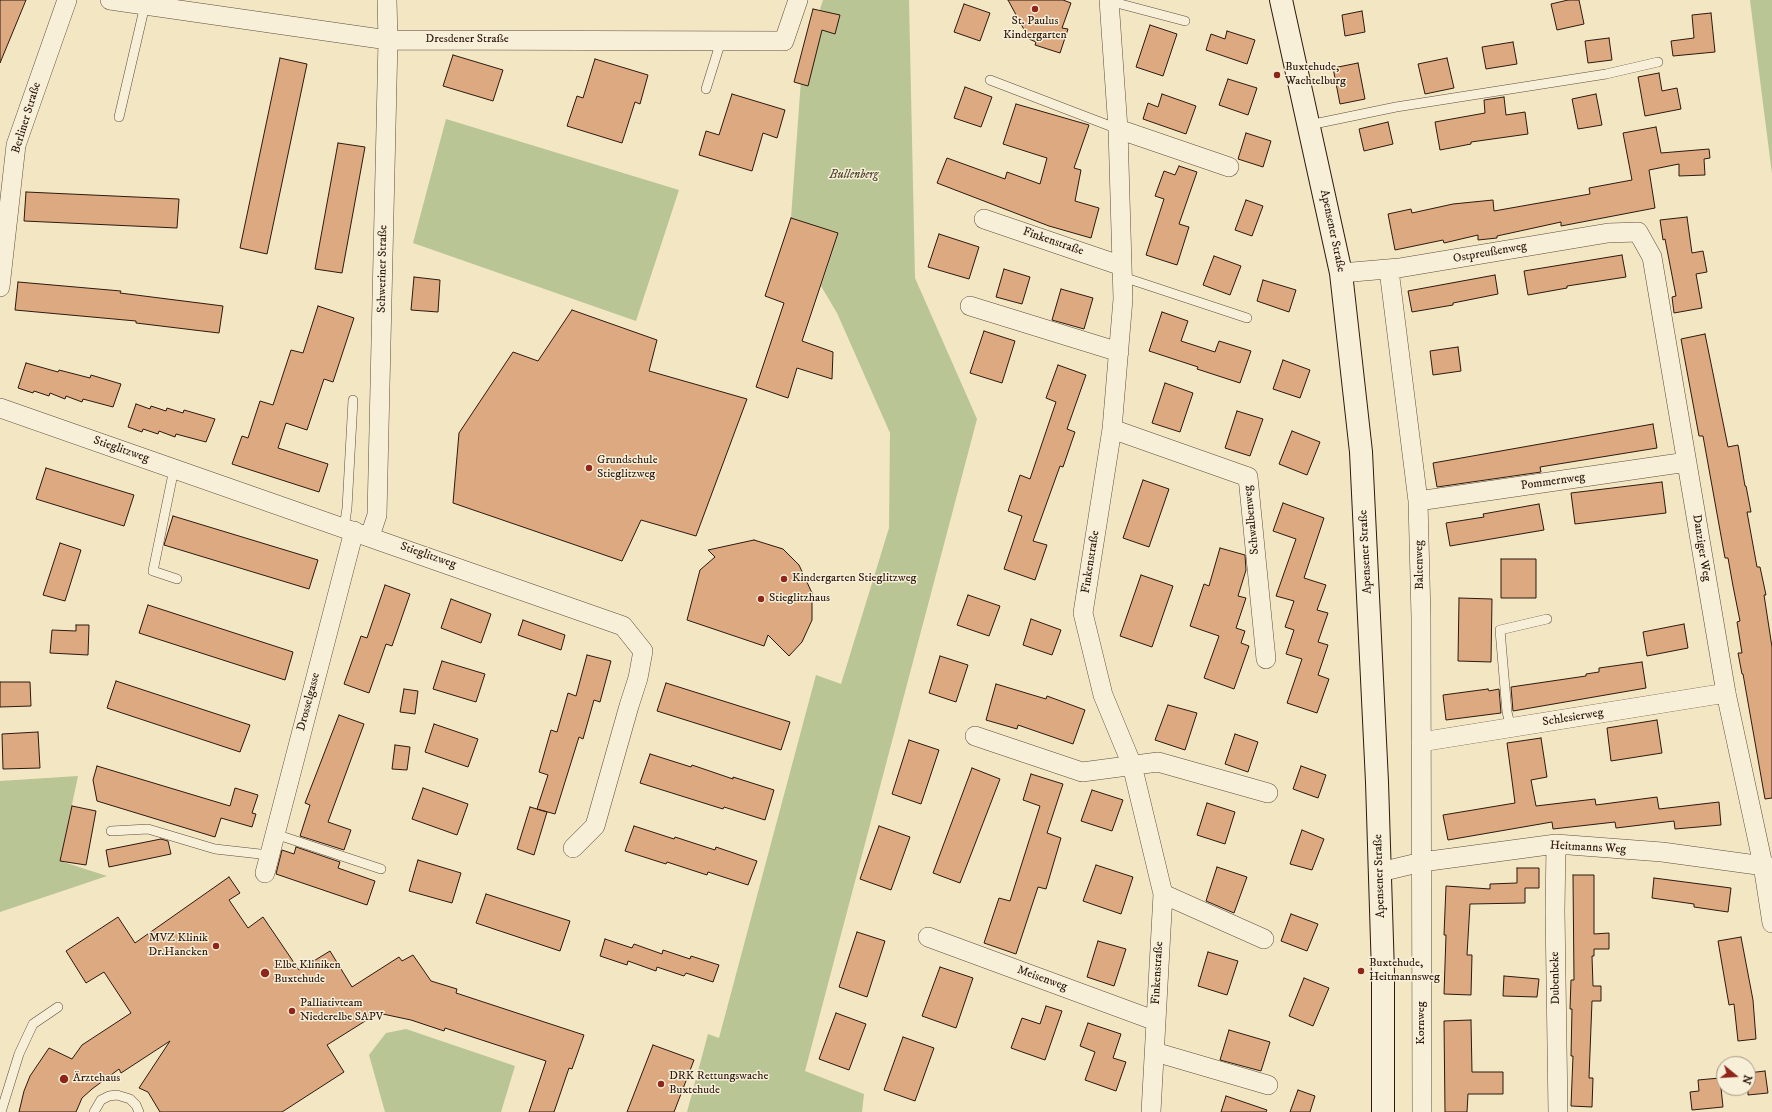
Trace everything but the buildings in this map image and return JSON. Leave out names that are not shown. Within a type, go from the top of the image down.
[{"type":"main road","name":"Apensener Straße","points":[[1285,1],[1309,124],[1341,273],[1361,452],[1377,782],[1383,973],[1383,1112]]},
{"type":"street","name":"Berliner Straße","points":[[0,287],[16,145],[67,0]]},
{"type":"street","name":"Dresdener Straße","points":[[110,0],[388,40],[721,41],[784,41],[798,0]]},
{"type":"street","name":"Schweriner Straße","points":[[356,532],[378,514],[388,40],[387,0]]},
{"type":"street","name":"Finkenstraße","points":[[1109,0],[1118,129],[1123,299],[1112,429],[1084,613],[1103,695],[1132,765],[1163,894],[1151,1112]]},
{"type":"street","points":[[1118,129],[1229,167]]},
{"type":"street","name":"Finkenstraße","points":[[984,219],[1123,271]]},
{"type":"street","name":"Ostpreußenweg","points":[[1341,273],[1389,270],[1608,233],[1638,232]]},
{"type":"street","name":"Danziger Weg","points":[[1638,232],[1652,257],[1726,694],[1768,866],[1772,923]]},
{"type":"street","name":"Baltenweg","points":[[1389,270],[1418,501],[1421,617],[1422,862]]},
{"type":"street","points":[[970,306],[1119,352]]},
{"type":"street","name":"Stieglitzweg","points":[[0,408],[623,626],[643,651],[638,678],[595,826],[573,848]]},
{"type":"street","name":"Schwalbenweg","points":[[1112,429],[1248,477],[1266,659]]},
{"type":"street","name":"Pommernweg","points":[[1418,501],[1687,462]]},
{"type":"street","name":"Drosselgasse","points":[[267,864],[356,532]]},
{"type":"street","name":"Schlesierweg","points":[[1421,742],[1726,694]]},
{"type":"street","points":[[975,736],[1082,772],[1158,762],[1268,793]]},
{"type":"street","name":"Heitmanns Weg","points":[[1380,872],[1422,862],[1556,844],[1662,852],[1768,866]]},
{"type":"street","name":"Dubenbeke","points":[[1556,844],[1555,911],[1558,1112]]},
{"type":"street","name":"Kornweg","points":[[1422,862],[1422,1112]]},
{"type":"street","points":[[1163,894],[1264,939]]},
{"type":"street","name":"Meisenweg","points":[[928,937],[1156,1021]]},
{"type":"street","points":[[1155,1052],[1268,1085]]},
{"type":"lane","points":[[1109,0],[1185,21]]},
{"type":"lane","points":[[119,117],[145,5]]},
{"type":"lane","points":[[706,89],[721,41]]},
{"type":"lane","points":[[1309,124],[1396,107],[1606,74],[1658,62]]},
{"type":"lane","points":[[990,80],[1118,129]]},
{"type":"lane","points":[[1123,271],[1247,318]]},
{"type":"lane","points":[[353,400],[347,508],[356,532]]},
{"type":"lane","points":[[174,469],[153,571],[177,579]]},
{"type":"lane","points":[[1511,728],[1507,712],[1500,630],[1547,619]]},
{"type":"lane","points":[[111,831],[148,829],[267,864]]},
{"type":"lane","points":[[275,834],[381,869]]},
{"type":"lane","points":[[1,1112],[19,1054],[34,1024],[58,1007]]},
{"type":"lane","points":[[94,1112],[102,1100],[109,1096],[117,1095],[130,1099],[136,1105],[139,1112]]},
{"type":"green space","name":"Bullenberg","points":[[823,0],[909,0],[915,278],[977,419],[805,1071],[864,1094],[862,1112],[687,1112],[708,1034],[719,1038],[816,675],[841,684],[889,528],[890,433],[837,313],[821,286],[838,234],[791,218],[802,66]]},
{"type":"green space","points":[[1750,0],[1772,0],[1772,174],[1759,72]]},
{"type":"green space","points":[[446,119],[679,190],[636,321],[413,243]]},
{"type":"green space","points":[[78,776],[60,861],[107,876],[0,912],[0,781]]},
{"type":"green space","points":[[406,1029],[515,1066],[501,1112],[385,1112],[369,1055],[386,1033]]},
{"type":"place","name":"St. Paulus Kindergarten","points":[[1035,9]]},
{"type":"place","name":"Buxtehude, Wachtelburg","points":[[1277,75]]},
{"type":"place","name":"Grundschule Stieglitzweg","points":[[589,468]]},
{"type":"place","name":"Kindergarten Stieglitzweg","points":[[784,579]]},
{"type":"place","name":"Stieglitzhaus","points":[[761,599]]},
{"type":"place","name":"MVZ Klinik Dr.Hancken","points":[[216,946]]},
{"type":"place","name":"Buxtehude, Heitmannsweg","points":[[1361,971]]},
{"type":"place","name":"Elbe Kliniken Buxtehude","points":[[265,973]]},
{"type":"place","name":"Palliativteam Niederelbe SAPV","points":[[292,1011]]},
{"type":"place","name":"Ärztehaus","points":[[64,1079]]},
{"type":"place","name":"DRK Rettungswache Buxtehude","points":[[661,1084]]}]
